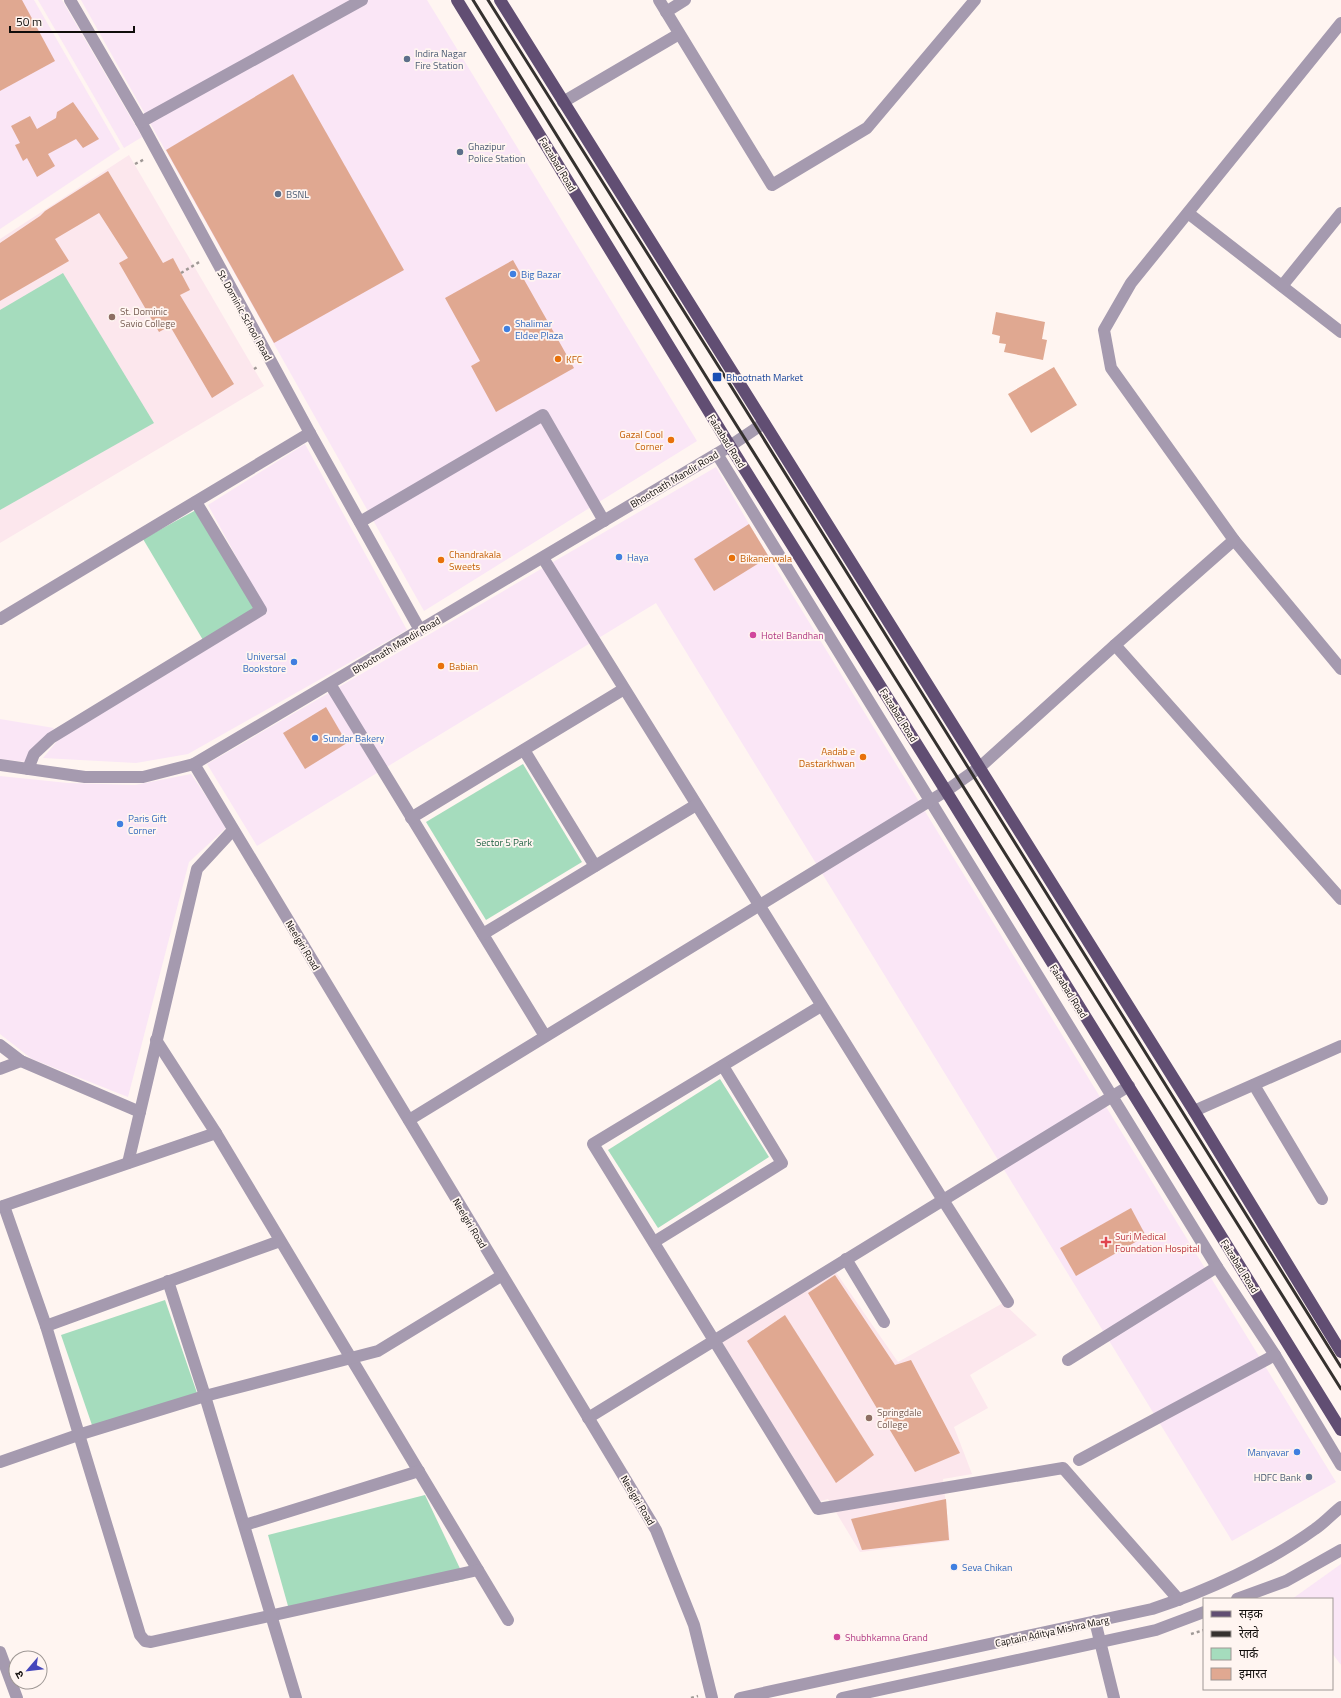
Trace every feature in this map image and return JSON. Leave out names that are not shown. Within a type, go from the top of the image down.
[{"type":"main road","name":"Faizabad Road","points":[[457,0],[730,446],[946,791],[1340,1428]]},
{"type":"main road","points":[[500,0],[1194,1111],[1341,1352]]},
{"type":"street","name":"St. Dominic School Road","points":[[70,0],[141,122],[310,433],[420,630]]},
{"type":"street","points":[[141,122],[362,0]]},
{"type":"street","points":[[659,0],[772,185],[867,128],[976,0]]},
{"type":"street","points":[[666,12],[685,0]]},
{"type":"street","points":[[1341,23],[1131,283],[1104,330],[1111,368],[1234,540],[1341,669]]},
{"type":"street","points":[[563,102],[680,34]]},
{"type":"street","points":[[1188,213],[1341,332]]},
{"type":"street","points":[[1282,286],[1341,213]]},
{"type":"street","points":[[360,522],[543,415],[604,521]]},
{"type":"street","name":"Bhootnath Mandir Road","points":[[0,765],[85,777],[144,777],[194,764],[717,454],[764,423]]},
{"type":"street","points":[[0,619],[310,433]]},
{"type":"street","points":[[717,454],[1217,1267],[1275,1355],[1341,1465]]},
{"type":"street","points":[[28,769],[34,754],[51,738],[261,610],[196,502]]},
{"type":"street","points":[[409,1120],[946,791],[980,768],[1115,645],[1234,540]]},
{"type":"street","points":[[542,558],[821,1006],[1008,1302]]},
{"type":"street","points":[[1115,645],[1341,900]]},
{"type":"street","points":[[330,684],[545,1036]]},
{"type":"street","points":[[412,818],[624,689]]},
{"type":"street","points":[[524,750],[595,866]]},
{"type":"street","name":"Neelgiri Road","points":[[194,764],[409,1120],[501,1276],[656,1530],[694,1624],[711,1696]]},
{"type":"street","points":[[483,934],[696,805]]},
{"type":"street","points":[[128,1163],[196,869],[233,830]]},
{"type":"street","points":[[821,1006],[593,1144],[818,1509],[1063,1468],[1179,1600]]},
{"type":"street","points":[[156,1040],[216,1133],[508,1620]]},
{"type":"street","points":[[0,1045],[21,1061],[140,1112]]},
{"type":"street","points":[[1194,1111],[1341,1046]]},
{"type":"street","points":[[0,1069],[21,1061]]},
{"type":"street","points":[[654,1242],[782,1164],[723,1066]]},
{"type":"street","points":[[1254,1085],[1322,1199]]},
{"type":"street","points":[[588,1418],[1129,1086]]},
{"type":"street","points":[[216,1133],[2,1206],[46,1326],[140,1635],[145,1641],[151,1642],[478,1570]]},
{"type":"street","points":[[46,1326],[280,1241]]},
{"type":"street","points":[[846,1259],[884,1322]]},
{"type":"street","points":[[1068,1360],[1217,1267]]},
{"type":"street","points":[[0,1462],[78,1435],[205,1396],[378,1351],[501,1276]]},
{"type":"street","points":[[168,1281],[245,1525],[296,1698]]},
{"type":"street","points":[[1079,1460],[1275,1355]]},
{"type":"street","points":[[245,1525],[419,1471]]},
{"type":"street","name":"Captain Aditya Mishra Marg","points":[[740,1698],[1152,1609],[1195,1594],[1263,1561],[1315,1529],[1341,1508]]},
{"type":"street","points":[[1240,1598],[1286,1581],[1341,1550]]},
{"type":"street","points":[[842,1698],[1156,1630],[1203,1612]]},
{"type":"street","points":[[1094,1622],[1114,1698]]},
{"type":"street","points":[[0,1652],[17,1698]]},
{"type":"path","points":[[181,273],[212,254]]},
{"type":"path","points":[[691,1698],[711,1696]]},
{"type":"shaded area","points":[[0,0],[34,0],[120,149],[0,229]]},
{"type":"shaded area","points":[[38,0],[62,0],[142,137],[124,148]]},
{"type":"shaded area","points":[[81,0],[427,0],[697,441],[424,611]]},
{"type":"shaded area","name":"St. Dominic Savio College","points":[[129,155],[264,386],[0,543],[0,239]]},
{"type":"shaded area","points":[[305,444],[407,630],[188,754],[136,763],[43,758],[58,740],[267,613],[208,505]]},
{"type":"shaded area","points":[[716,467],[749,524],[1336,1482],[1232,1541],[656,603],[257,846],[207,764]]},
{"type":"shaded area","points":[[0,719],[54,728],[26,762],[0,759]]},
{"type":"shaded area","points":[[191,774],[227,827],[189,862],[128,1097],[32,1059],[0,1034],[0,776],[68,783],[135,785]]},
{"type":"shaded area","name":"Springdale College","points":[[835,1271],[898,1362],[1003,1303],[1037,1335],[970,1375],[988,1408],[954,1427],[972,1474],[943,1479],[950,1541],[860,1552],[828,1499],[818,1502],[722,1342]]},
{"type":"shaded area","points":[[1341,1564],[1341,1665],[1333,1654],[1333,1598],[1293,1598]]},
{"type":"green space","points":[[63,273],[154,423],[0,510],[0,310]]},
{"type":"green space","points":[[196,510],[255,609],[203,640],[143,539]]},
{"type":"green space","name":"Sector 5 Park","points":[[523,764],[582,862],[486,920],[426,822]]},
{"type":"green space","points":[[720,1079],[769,1157],[658,1228],[608,1150]]},
{"type":"green space","points":[[165,1300],[198,1396],[94,1431],[61,1335]]},
{"type":"green space","points":[[425,1495],[465,1579],[290,1613],[268,1535]]},
{"type":"building","points":[[0,0],[22,0],[55,61],[0,91]]},
{"type":"building","points":[[293,74],[404,270],[274,343],[166,150]]},
{"type":"building","points":[[73,102],[99,139],[83,148],[76,139],[48,154],[55,166],[37,177],[27,158],[23,161],[15,145],[20,143],[11,126],[30,116],[37,129],[56,118],[57,112]]},
{"type":"building","points":[[108,171],[163,263],[173,258],[190,290],[180,295],[234,384],[212,398],[170,326],[159,332],[119,263],[128,258],[99,213],[55,239],[69,261],[0,301],[0,243],[45,211]]},
{"type":"building","name":"Shalimar Eldee Plaza","points":[[513,260],[574,368],[496,412],[471,366],[480,361],[445,298]]},
{"type":"building","points":[[996,312],[1045,322],[1042,339],[1047,340],[1043,360],[1004,352],[1006,344],[999,343],[1000,336],[992,334]]},
{"type":"building","points":[[1054,367],[1077,405],[1031,433],[1008,394]]},
{"type":"building","name":"Bikanerwala","points":[[749,524],[769,557],[714,591],[694,559]]},
{"type":"building","name":"Sundar Bakery","points":[[326,707],[347,743],[305,769],[283,733]]},
{"type":"building","points":[[1131,1208],[1146,1236],[1076,1276],[1060,1248]]},
{"type":"building","points":[[835,1275],[895,1365],[911,1360],[960,1453],[915,1472],[808,1293]]},
{"type":"building","points":[[785,1315],[874,1455],[836,1483],[747,1341]]},
{"type":"building","points":[[946,1499],[949,1540],[862,1550],[851,1519]]},
{"type":"railway","points":[[473,0],[715,391],[1341,1389]]},
{"type":"railway","points":[[488,0],[729,383],[1341,1367]]},
{"type":"place","name":"Indira Nagar Fire Station","points":[[407,59]]},
{"type":"place","name":"Ghazipur Police Station","points":[[460,152]]},
{"type":"place","name":"BSNL","points":[[278,194]]},
{"type":"place","name":"Big Bazar","points":[[513,274]]},
{"type":"place","name":"St. Dominic Savio College","points":[[112,317]]},
{"type":"place","name":"Shalimar Eldee Plaza","points":[[507,329]]},
{"type":"place","name":"KFC","points":[[558,359]]},
{"type":"place","name":"Bhootnath Market","points":[[717,377]]},
{"type":"place","name":"Gazal Cool Corner","points":[[671,440]]},
{"type":"place","name":"Haya","points":[[619,557]]},
{"type":"place","name":"Bikanerwala","points":[[732,558]]},
{"type":"place","name":"Chandrakala Sweets","points":[[441,560]]},
{"type":"place","name":"Hotel Bandhan","points":[[753,635]]},
{"type":"place","name":"Universal Bookstore","points":[[294,662]]},
{"type":"place","name":"Babian","points":[[441,666]]},
{"type":"place","name":"Sundar Bakery","points":[[315,738]]},
{"type":"place","name":"Aadab e Dastarkhwan","points":[[863,757]]},
{"type":"place","name":"Paris Gift Corner","points":[[120,824]]},
{"type":"place","name":"Suri Medical Foundation Hospital","points":[[1106,1242]]},
{"type":"place","name":"Springdale College","points":[[869,1418]]},
{"type":"place","name":"Manyavar","points":[[1297,1452]]},
{"type":"place","name":"HDFC Bank","points":[[1309,1477]]},
{"type":"place","name":"Seva Chikan","points":[[954,1567]]},
{"type":"place","name":"Shubhkamna Grand","points":[[837,1637]]}]
